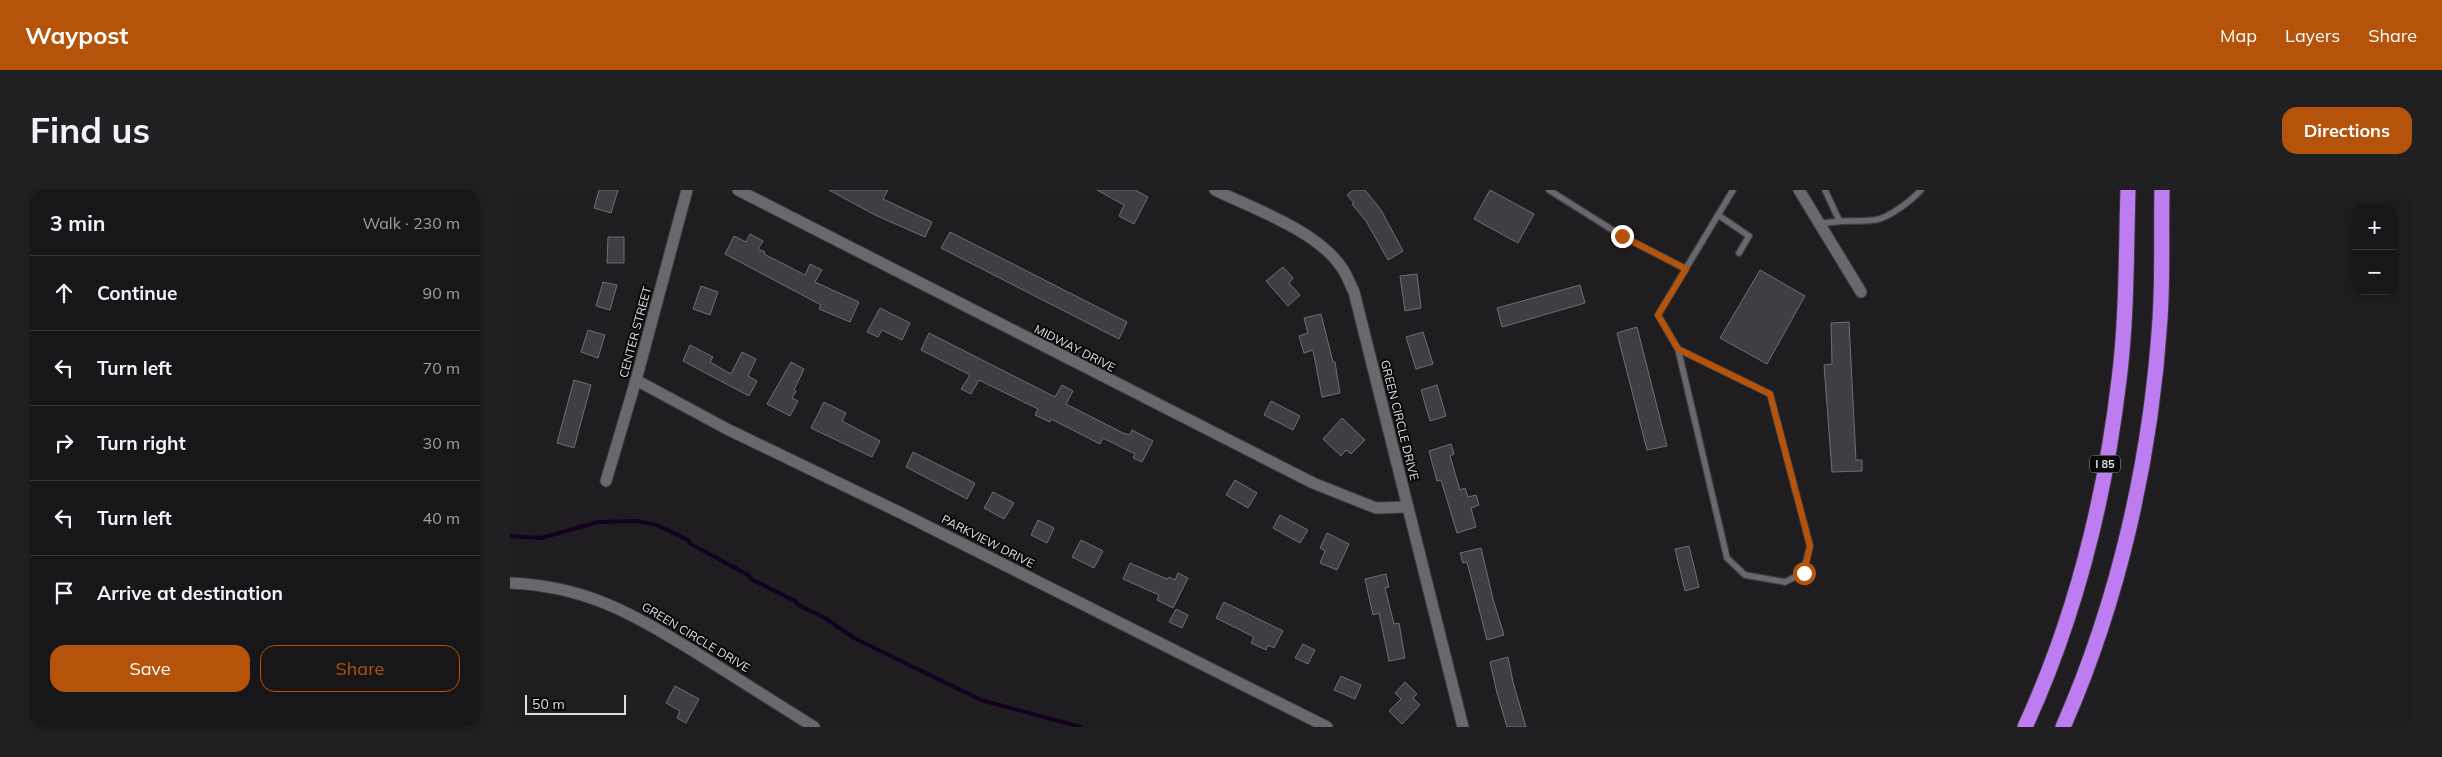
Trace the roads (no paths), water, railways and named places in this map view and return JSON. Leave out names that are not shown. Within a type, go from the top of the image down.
[{"type":"highway","name":"I 85","points":[[2025,727],[2059,642],[2097,512],[2119,380],[2128,190]]},
{"type":"highway","points":[[2063,727],[2110,597],[2134,508],[2154,386],[2160,318],[2162,190]]},
{"type":"street","name":"CENTER STREET","points":[[606,481],[636,380],[687,190]]},
{"type":"street","name":"MIDWAY DRIVE","points":[[738,190],[1313,483],[1376,508],[1407,507]]},
{"type":"street","name":"GREEN CIRCLE DRIVE","points":[[1215,190],[1294,228],[1323,248],[1342,267],[1354,292],[1463,727]]},
{"type":"street","points":[[1799,190],[1861,292]]},
{"type":"street","name":"PARKVIEW DRIVE","points":[[636,380],[727,429],[902,513],[1327,727]]},
{"type":"street","name":"GREEN CIRCLE DRIVE","points":[[510,584],[540,584],[598,600],[632,614],[814,727]]},
{"type":"lane","points":[[1549,190],[1622,236],[1686,269]]},
{"type":"lane","points":[[1678,349],[1770,394],[1810,546],[1804,573],[1785,582],[1744,575],[1727,558],[1678,349],[1658,315],[1733,190]]},
{"type":"lane","points":[[1825,190],[1839,220]]},
{"type":"lane","points":[[1820,224],[1839,220],[1877,220],[1906,204],[1922,190]]},
{"type":"lane","points":[[1718,215],[1749,236],[1739,254]]},
{"type":"waterway","points":[[510,536],[541,538],[598,522],[637,521],[657,525],[688,540],[691,544],[748,575],[751,579],[825,618],[854,638],[981,700],[1081,727]]}]
